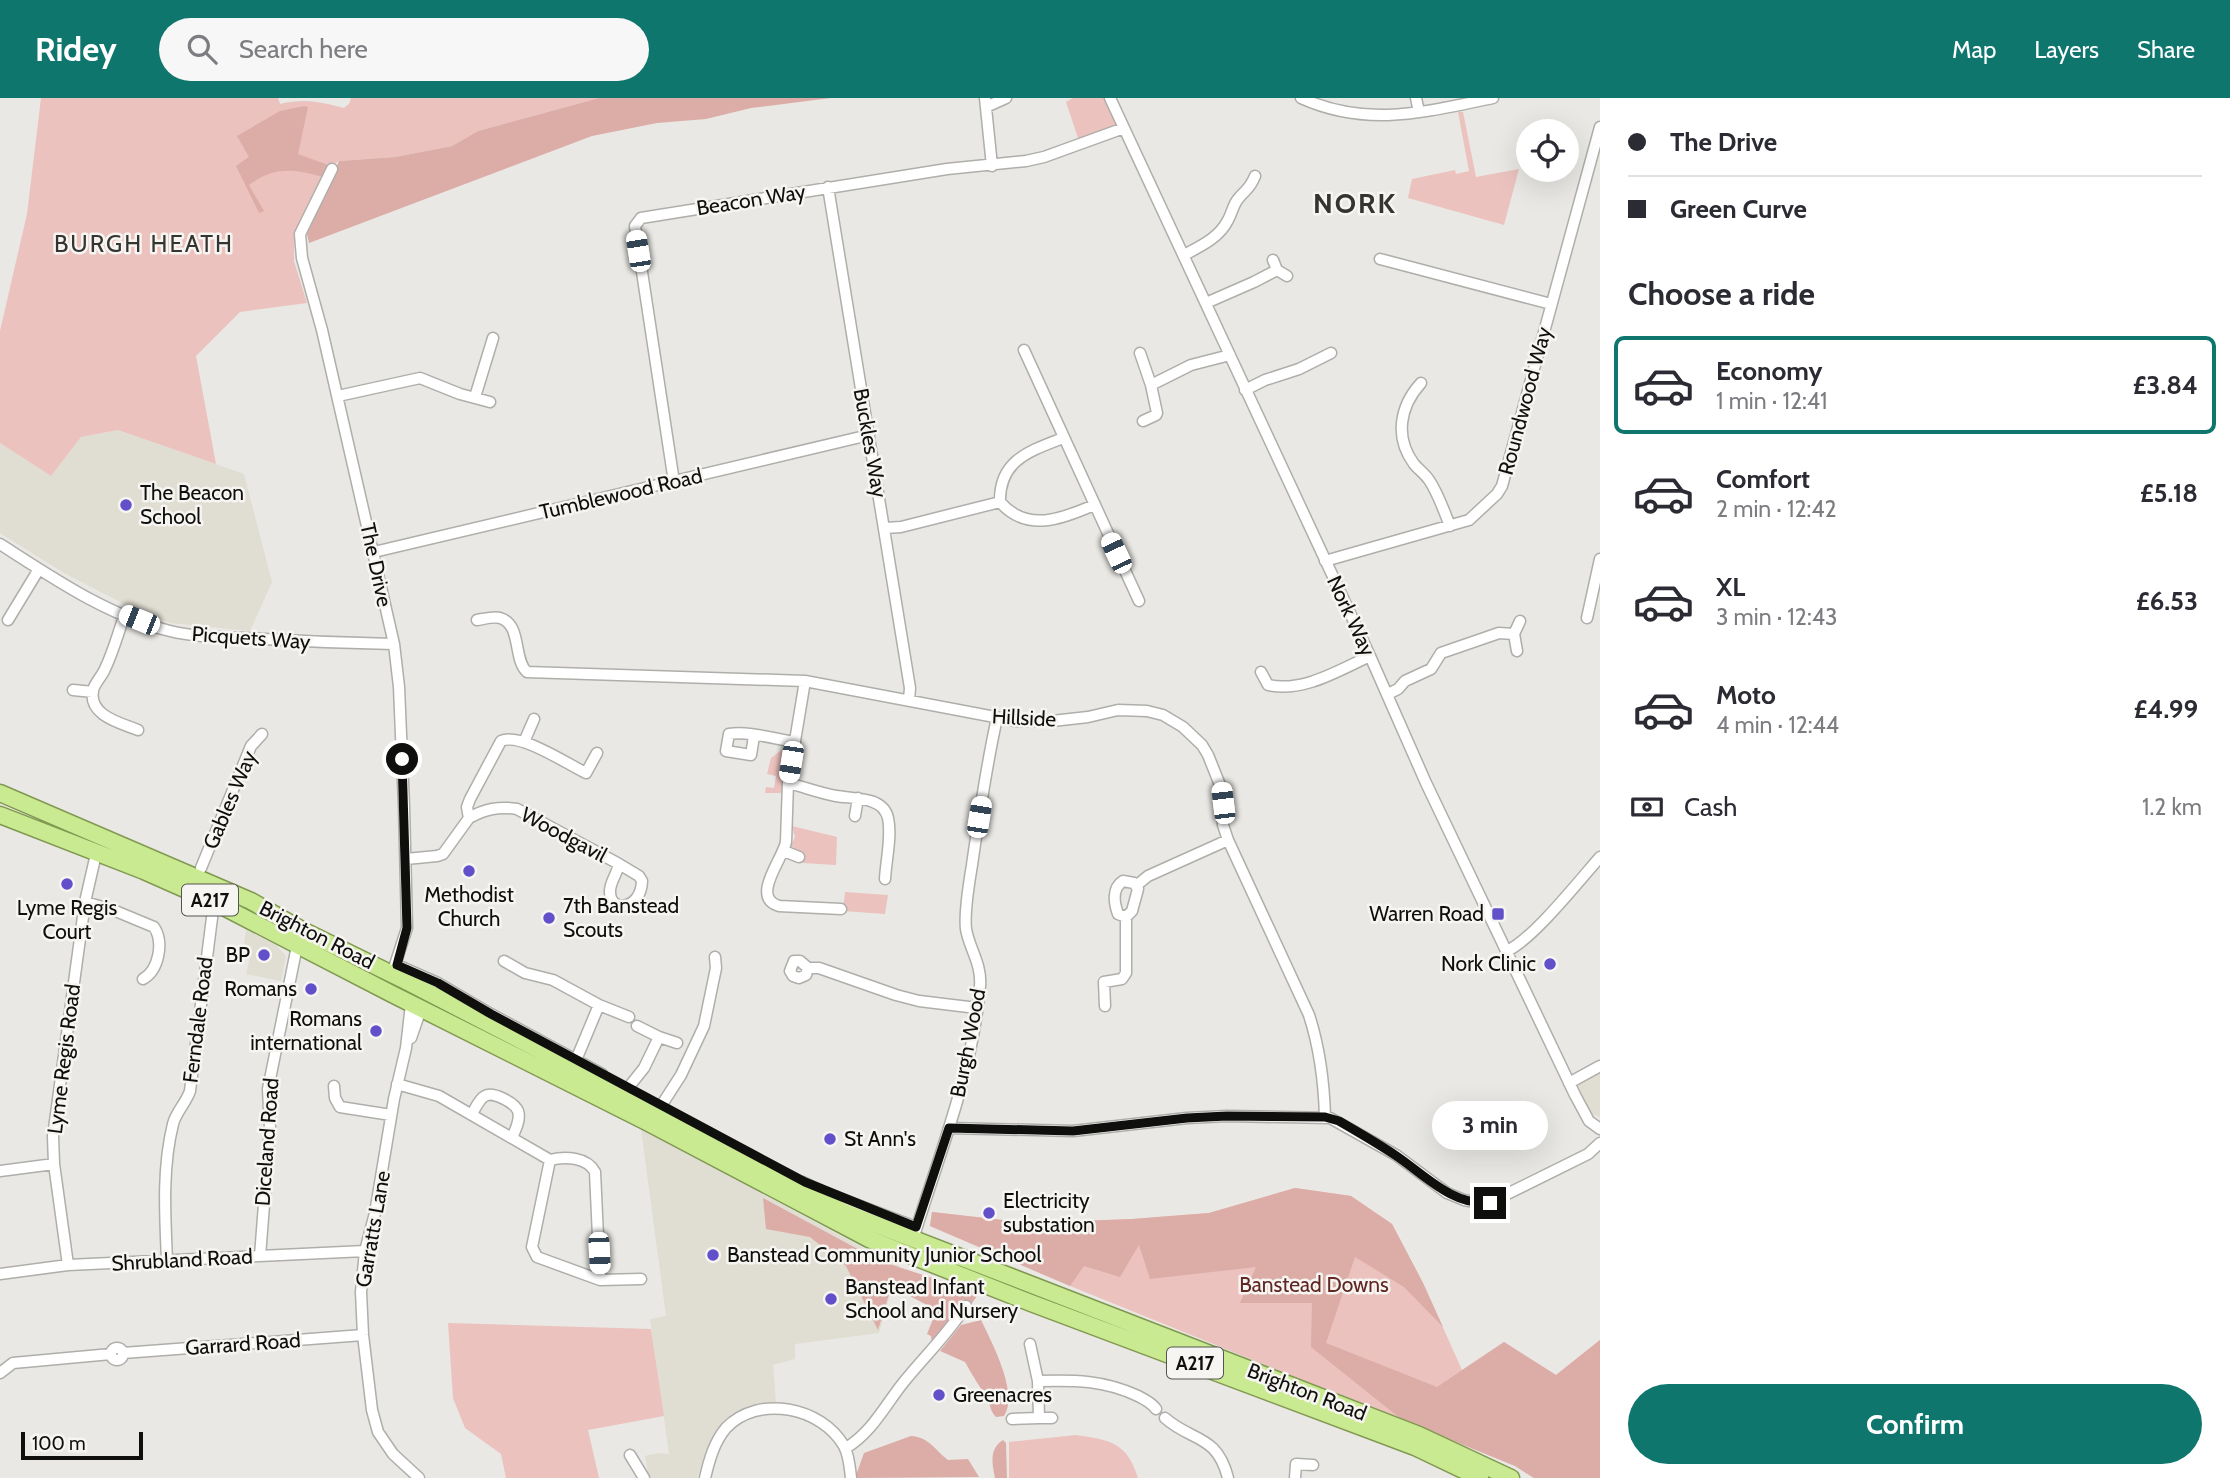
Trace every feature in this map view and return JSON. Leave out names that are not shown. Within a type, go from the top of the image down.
[{"type":"highway","name":"Brighton Road","points":[[0,793],[251,901],[300,938],[395,970],[844,1212],[914,1233],[1419,1434],[1511,1478]]},
{"type":"highway","name":"Brighton Road","points":[[0,815],[325,947],[416,995],[421,1003],[416,1006]]},
{"type":"highway","name":"Brighton Road","points":[[416,1006],[648,1122],[869,1239],[1031,1303],[1415,1447],[1480,1478]]},
{"type":"street","points":[[992,166],[985,102],[1006,98]]},
{"type":"street","name":"Nork Way","points":[[1110,98],[1388,694],[1426,783],[1584,1114],[1600,1129]]},
{"type":"street","points":[[1301,98],[1328,109],[1355,115],[1390,116],[1493,98]]},
{"type":"street","points":[[1416,98],[1419,112]]},
{"type":"street","name":"Roundwood Way","points":[[1325,561],[1450,526],[1475,516],[1497,494],[1502,486],[1600,127]]},
{"type":"street","name":"Beacon Way","points":[[674,482],[635,226],[637,220],[828,187],[1044,157],[1124,128]]},
{"type":"street","name":"The Drive","points":[[332,169],[300,234],[302,258],[338,396],[394,644],[406,859],[407,928],[395,970]]},
{"type":"street","points":[[1184,254],[1216,236],[1238,199],[1255,190],[1255,176]]},
{"type":"street","name":"Buckles Way","points":[[828,187],[885,528],[910,688],[909,700]]},
{"type":"street","points":[[1380,259],[1551,304]]},
{"type":"street","points":[[1206,303],[1254,282],[1275,265],[1287,276]]},
{"type":"street","points":[[475,397],[493,336]]},
{"type":"street","points":[[1024,350],[1062,438],[1139,601]]},
{"type":"street","points":[[1140,353],[1152,385],[1157,413],[1143,421]]},
{"type":"street","points":[[1245,390],[1299,369],[1315,354],[1331,353]]},
{"type":"street","points":[[1152,385],[1191,365],[1230,355]]},
{"type":"street","points":[[338,396],[420,378],[490,402]]},
{"type":"street","points":[[1422,382],[1407,402],[1403,413],[1403,440],[1414,463],[1431,484],[1450,526]]},
{"type":"street","name":"Tumblewood Road","points":[[374,552],[869,435]]},
{"type":"street","points":[[1062,438],[1020,457],[1004,479],[1000,502],[1020,517],[1041,522],[1094,505]]},
{"type":"street","points":[[885,528],[901,527],[1000,502]]},
{"type":"street","name":"Picquets Way","points":[[0,544],[75,591],[153,626],[190,635],[394,644]]},
{"type":"street","points":[[1587,618],[1595,604],[1600,559]]},
{"type":"street","points":[[8,620],[39,569]]},
{"type":"street","points":[[125,614],[93,692],[93,699],[107,718],[138,730]]},
{"type":"street","name":"Hillside","points":[[477,620],[497,617],[507,621],[514,633],[522,666],[527,672],[805,681],[997,718],[1052,721],[1132,709],[1173,720],[1202,745],[1214,767],[1220,785],[1223,825],[1228,840],[1309,1014],[1320,1049],[1325,1117]]},
{"type":"street","points":[[1517,651],[1514,635],[1520,621]]},
{"type":"street","points":[[1388,694],[1398,689],[1405,681],[1431,669],[1441,653],[1499,633],[1514,635]]},
{"type":"street","points":[[1261,672],[1268,685],[1297,685],[1326,676],[1370,656]]},
{"type":"street","points":[[805,681],[788,783],[784,851],[767,883],[771,901],[779,906],[841,909]]},
{"type":"street","points":[[73,690],[93,692]]},
{"type":"street","name":"Burgh Wood","points":[[914,1233],[949,1128],[977,1008],[980,982],[976,955],[966,929],[969,885],[988,756],[997,718]]},
{"type":"street","points":[[519,740],[534,719]]},
{"type":"street","name":"Gables Way","points":[[201,868],[251,746],[262,734]]},
{"type":"street","points":[[754,736],[795,742]]},
{"type":"street","points":[[406,859],[443,854],[469,818],[467,807],[496,746],[507,738],[519,740],[586,773],[597,753]]},
{"type":"street","points":[[788,783],[838,796],[858,798],[883,808],[889,826],[885,879]]},
{"type":"street","points":[[855,816],[858,798]]},
{"type":"street","name":"Woodgavil","points":[[469,818],[488,809],[517,809],[619,864]]},
{"type":"street","points":[[1105,1006],[1104,982],[1122,979],[1126,973],[1126,917],[1133,909],[1137,886],[1148,876],[1228,840]]},
{"type":"street","points":[[784,851],[799,858]]},
{"type":"street","name":"Lyme Regis Road","points":[[68,1265],[54,1164],[53,1136],[85,902],[96,854]]},
{"type":"street","points":[[1507,951],[1538,926],[1600,857]]},
{"type":"street","points":[[1126,917],[1116,910],[1115,890],[1123,881],[1131,881],[1137,886]]},
{"type":"street","points":[[85,902],[154,927],[158,933],[157,961],[150,975],[143,979]]},
{"type":"street","name":"Ferndale Road","points":[[167,1260],[165,1200],[170,1144],[174,1121],[190,1091],[214,902]]},
{"type":"street","name":"Diceland Road","points":[[260,1256],[270,1128],[268,1088],[300,938]]},
{"type":"street","points":[[661,1106],[681,1075],[704,1026],[716,968],[715,957]]},
{"type":"street","points":[[504,961],[523,977],[546,978],[629,1017]]},
{"type":"street","points":[[808,968],[819,968],[896,995],[977,1008]]},
{"type":"street","name":"Brighton Road","points":[[395,970],[438,983],[826,1193],[914,1233]]},
{"type":"street","points":[[576,1060],[599,1005]]},
{"type":"street","name":"Garratts Lane","points":[[416,1006],[391,1115],[375,1213],[365,1251],[361,1292],[372,1410],[378,1432],[393,1454],[419,1478]]},
{"type":"street","points":[[637,1026],[677,1043]]},
{"type":"street","points":[[628,1088],[644,1068],[659,1037]]},
{"type":"street","points":[[1569,1083],[1600,1066]]},
{"type":"street","points":[[397,1084],[439,1096],[550,1160],[557,1158],[584,1161],[595,1172],[600,1280]]},
{"type":"street","points":[[334,1086],[335,1098],[340,1107],[391,1115]]},
{"type":"street","points":[[472,1114],[482,1097],[488,1094],[514,1105],[519,1120],[512,1138]]},
{"type":"street","points":[[949,1128],[1073,1131],[1187,1118],[1325,1117],[1339,1121],[1396,1155],[1447,1193],[1480,1203],[1497,1199],[1599,1149]]},
{"type":"street","points":[[550,1160],[531,1247],[533,1253],[537,1257],[600,1280],[640,1279]]},
{"type":"street","points":[[0,1171],[54,1164]]},
{"type":"street","name":"Shrubland Road","points":[[0,1274],[68,1265],[365,1251]]},
{"type":"street","points":[[846,1448],[862,1438],[903,1383],[954,1325],[966,1306]]},
{"type":"street","name":"Garrard Road","points":[[1,1372],[13,1363],[111,1354],[115,1348],[122,1353],[363,1335]]},
{"type":"street","points":[[1030,1343],[1038,1381],[1039,1418]]},
{"type":"street","points":[[1038,1381],[1101,1382],[1114,1385],[1152,1404],[1156,1409],[1161,1406],[1166,1410],[1165,1418],[1214,1449],[1224,1463],[1228,1478]]},
{"type":"street","points":[[705,1478],[711,1455],[726,1428],[747,1415],[762,1410],[787,1409],[813,1417],[827,1425],[846,1448],[850,1478]]},
{"type":"street","points":[[1012,1419],[1052,1418]]},
{"type":"street","points":[[630,1455],[644,1478]]},
{"type":"street","points":[[1295,1478],[1296,1464],[1313,1465]]},
{"type":"shaded area","name":"The Beacon School","points":[[118,430],[244,474],[272,582],[250,631],[170,623],[122,603],[64,573],[0,533],[0,443],[51,476],[81,437]]},
{"type":"shaded area","name":"BP","points":[[246,930],[276,945],[286,956],[281,981],[246,974],[250,958],[242,957]]},
{"type":"shaded area","points":[[1600,1069],[1600,1117],[1590,1113],[1573,1084]]},
{"type":"shaded area","name":"Banstead Community Junior School","points":[[641,1129],[899,1265],[879,1333],[795,1344],[795,1359],[773,1365],[776,1402],[746,1408],[720,1426],[706,1450],[697,1478],[649,1478],[645,1456],[669,1454],[650,1319],[666,1316]]},
{"type":"green space","points":[[41,98],[278,98],[280,104],[297,101],[344,108],[351,98],[599,98],[478,131],[452,146],[395,157],[339,161],[331,166],[294,233],[294,261],[307,303],[240,312],[196,356],[216,464],[118,430],[81,437],[51,476],[0,443],[0,331],[27,214]]},
{"type":"green space","points":[[599,98],[831,98],[751,108],[706,119],[657,123],[592,136],[309,243],[307,234],[339,161],[395,157],[452,146],[478,131]]},
{"type":"green space","points":[[1073,98],[1110,98],[1124,128],[1080,144],[1066,102]]},
{"type":"green space","points":[[308,107],[298,154],[331,166],[323,177],[285,171],[258,179],[249,185],[264,211],[259,213],[236,166],[249,157],[237,136],[280,111]]},
{"type":"green space","points":[[1458,112],[1463,112],[1476,177],[1516,170],[1516,180],[1504,225],[1408,198],[1412,179],[1455,170],[1456,174],[1469,171]]},
{"type":"green space","points":[[784,748],[788,750],[782,793],[765,793],[766,787],[774,788],[776,776],[767,774],[771,758]]},
{"type":"green space","points":[[792,826],[837,837],[836,865],[803,863],[805,855],[791,846],[795,837]]},
{"type":"green space","points":[[845,892],[888,895],[885,914],[843,911]]},
{"type":"green space","name":"Banstead Downs","points":[[1295,1188],[1351,1196],[1392,1224],[1423,1283],[1462,1370],[1504,1342],[1556,1375],[1600,1340],[1600,1478],[1534,1478],[1515,1466],[1070,1286],[930,1226],[932,1212],[1028,1223],[1209,1213]]},
{"type":"green space","name":"Banstead Downs","points":[[1295,1188],[1351,1196],[1392,1224],[1443,1327],[1404,1287],[1355,1257],[1326,1343],[1437,1387],[1504,1342],[1556,1375],[1600,1340],[1600,1478],[1534,1478],[1515,1466],[1401,1419],[1311,1347],[1312,1303],[1240,1303],[1256,1267],[1150,1279],[1139,1245],[1120,1277],[1084,1266],[1070,1286],[930,1226],[932,1212],[1028,1223],[1209,1213]]},
{"type":"green space","points":[[763,1198],[880,1261],[979,1293],[959,1322],[932,1343],[931,1336],[927,1334],[937,1309],[891,1288],[878,1330],[846,1266],[810,1237],[766,1229]]},
{"type":"green space","points":[[981,1320],[997,1354],[1006,1382],[1008,1406],[1004,1416],[996,1417],[965,1362],[940,1351],[961,1325]]},
{"type":"green space","points":[[448,1323],[651,1329],[664,1416],[588,1430],[599,1478],[506,1478],[501,1454],[465,1428],[453,1398]]},
{"type":"green space","points":[[1076,1435],[1116,1445],[1134,1466],[1138,1478],[1009,1478],[1009,1442]]},
{"type":"green space","points":[[911,1436],[927,1441],[948,1460],[968,1459],[979,1477],[855,1478],[864,1453]]},
{"type":"green space","points":[[1003,1440],[1006,1443],[1007,1478],[995,1478],[994,1452]]},
{"type":"place","name":"The Beacon School","points":[[126,505]]},
{"type":"place","name":"Methodist Church","points":[[469,871]]},
{"type":"place","name":"Lyme Regis Court","points":[[67,884]]},
{"type":"place","name":"Warren Road","points":[[1498,914]]},
{"type":"place","name":"7th Banstead Scouts","points":[[549,918]]},
{"type":"place","name":"BP","points":[[264,955]]},
{"type":"place","name":"Nork Clinic","points":[[1550,964]]},
{"type":"place","name":"Romans","points":[[311,989]]},
{"type":"place","name":"Romans international","points":[[376,1031]]},
{"type":"place","name":"St Ann's","points":[[830,1139]]},
{"type":"place","name":"Electricity substation","points":[[989,1213]]},
{"type":"place","name":"Banstead Community Junior School","points":[[713,1255]]},
{"type":"place","name":"Banstead Infant School and Nursery","points":[[831,1299]]},
{"type":"place","name":"Greenacres","points":[[939,1395]]},
{"type":"district","name":"NORK","points":[[1355,203]]},
{"type":"district","name":"BURGH HEATH","points":[[144,244]]},
{"type":"route","points":[[402,759],[407,928],[397,965],[438,983],[826,1193],[916,1227],[949,1128],[1073,1131],[1187,1118],[1309,1117],[1339,1121],[1396,1155],[1455,1197],[1490,1203]]}]
